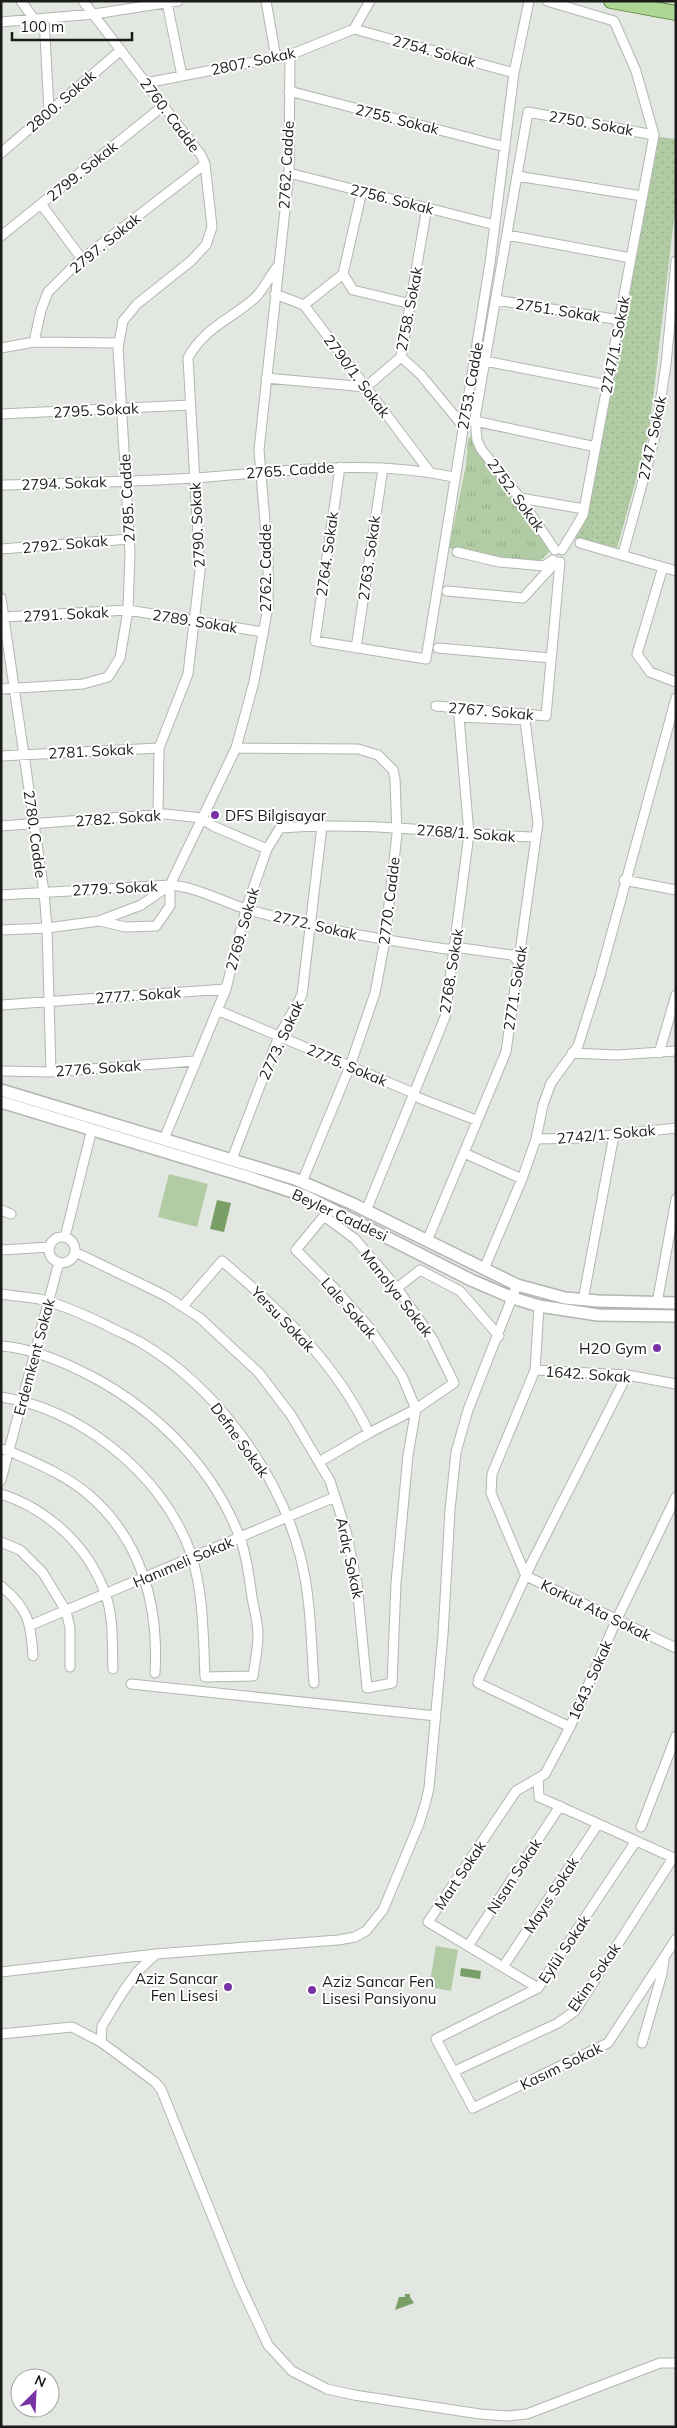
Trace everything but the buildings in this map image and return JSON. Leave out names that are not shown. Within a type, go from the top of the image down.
[{"type":"main road","points":[[611,1],[676,13]]},
{"type":"main road","name":"Beyler Caddesi","points":[[1,1090],[93,1124]]},
{"type":"main road","name":"Beyler Caddesi","points":[[1,1102],[93,1124],[162,1144],[305,1196],[454,1271],[513,1298],[539,1306],[598,1315],[676,1316]]},
{"type":"main road","name":"Beyler Caddesi","points":[[162,1144],[232,1159],[302,1182],[517,1285],[565,1298],[676,1303]]},
{"type":"street","points":[[21,1],[34,19]]},
{"type":"street","name":"2760. Cadde","points":[[83,1],[201,155],[205,164],[212,227],[206,245]]},
{"type":"street","points":[[1,22],[94,14],[131,5],[178,1]]},
{"type":"street","points":[[266,1],[276,58]]},
{"type":"street","points":[[354,29],[370,1]]},
{"type":"street","name":"2753. Cadde","points":[[315,641],[426,659],[495,225],[514,73],[529,1]]},
{"type":"street","points":[[547,1],[614,21],[636,71],[654,135]]},
{"type":"street","points":[[167,3],[182,76]]},
{"type":"street","points":[[676,13],[676,18]]},
{"type":"street","points":[[44,18],[49,110]]},
{"type":"street","name":"2807. Sokak","points":[[146,83],[290,56],[354,29]]},
{"type":"street","name":"2754. Sokak","points":[[354,29],[514,73]]},
{"type":"street","name":"2800. Sokak","points":[[1,153],[121,50]]},
{"type":"street","name":"2762. Cadde","points":[[1,930],[47,928],[99,921],[141,905],[170,885],[236,748],[254,682],[268,606],[268,558],[260,450],[277,267],[289,173],[290,56]]},
{"type":"street","name":"2755. Sokak","points":[[289,91],[504,147]]},
{"type":"street","name":"2799. Sokak","points":[[1,236],[163,106]]},
{"type":"street","name":"2750. Sokak","points":[[517,176],[528,112],[654,135]]},
{"type":"street","name":"2747/1. Sokak","points":[[559,550],[583,516],[654,135]]},
{"type":"street","name":"2797. Sokak","points":[[34,342],[40,310],[48,292],[82,259],[205,164]]},
{"type":"street","name":"2756. Sokak","points":[[289,173],[495,225]]},
{"type":"street","points":[[596,447],[475,421],[517,176],[642,196]]},
{"type":"street","points":[[275,294],[304,305],[343,274],[362,191]]},
{"type":"street","points":[[41,204],[82,259]]},
{"type":"street","name":"2758. Sokak","points":[[366,387],[401,357],[427,207]]},
{"type":"street","points":[[507,235],[632,258]]},
{"type":"street","name":"2785. Cadde","points":[[1,689],[83,684],[108,677],[120,658],[128,610],[130,539],[119,343],[123,321],[137,304],[191,260],[206,245]]},
{"type":"street","name":"2747. Sokak","points":[[623,554],[655,437],[666,364],[676,261]]},
{"type":"street","name":"2790. Sokak","points":[[158,815],[159,748],[188,674],[200,571],[188,358],[195,344],[217,324],[257,296],[277,267]]},
{"type":"street","points":[[343,274],[354,290],[411,304]]},
{"type":"street","name":"2751. Sokak","points":[[496,300],[620,320]]},
{"type":"street","name":"2790/1. Sokak","points":[[304,305],[429,471]]},
{"type":"street","points":[[1,348],[34,342],[119,343]]},
{"type":"street","points":[[401,357],[420,374],[463,426]]},
{"type":"street","points":[[485,361],[608,385]]},
{"type":"street","points":[[666,364],[676,364]]},
{"type":"street","points":[[266,378],[366,387]]},
{"type":"street","name":"2795. Sokak","points":[[1,414],[190,405]]},
{"type":"street","name":"2752. Sokak","points":[[475,421],[477,440],[559,550]]},
{"type":"street","name":"2765. Cadde","points":[[126,482],[340,466],[429,471],[454,477]]},
{"type":"street","name":"2764. Sokak","points":[[315,641],[340,466]]},
{"type":"street","name":"2763. Sokak","points":[[356,648],[383,468]]},
{"type":"street","name":"2794. Sokak","points":[[1,485],[126,482]]},
{"type":"street","points":[[520,498],[584,509]]},
{"type":"street","name":"2792. Sokak","points":[[1,549],[130,539]]},
{"type":"street","points":[[580,543],[676,571]]},
{"type":"street","points":[[457,552],[499,562],[544,566],[564,557],[559,550]]},
{"type":"street","points":[[448,591],[523,598],[557,561]]},
{"type":"street","points":[[438,648],[551,658],[557,561]]},
{"type":"street","points":[[663,567],[637,654],[650,672],[676,682]]},
{"type":"street","name":"2780. Cadde","points":[[1,599],[44,892],[50,1001],[51,1072]]},
{"type":"street","name":"2789. Sokak","points":[[128,610],[263,632]]},
{"type":"street","name":"2791. Sokak","points":[[4,617],[128,610]]},
{"type":"street","name":"2767. Sokak","points":[[436,706],[546,716],[551,658]]},
{"type":"street","points":[[484,1269],[522,1179],[536,1139],[543,1105],[551,1083],[578,1046],[600,976],[624,880],[676,698]]},
{"type":"street","name":"2771. Sokak","points":[[427,1241],[506,1052],[520,963],[538,823],[525,720],[459,717]]},
{"type":"street","name":"2768. Sokak","points":[[366,1211],[445,1017],[469,834],[459,717]]},
{"type":"street","name":"2781. Sokak","points":[[1,756],[159,748]]},
{"type":"street","name":"2770. Cadde","points":[[236,748],[358,749],[378,755],[393,770],[396,779],[397,828],[385,940],[375,994],[350,1066],[302,1182]]},
{"type":"street","name":"2782. Sokak","points":[[1,826],[158,815],[202,818]]},
{"type":"street","points":[[202,818],[213,826],[268,849]]},
{"type":"street","name":"2769. Sokak","points":[[162,1144],[226,989],[246,909],[268,849],[280,828],[322,826],[397,828]]},
{"type":"street","name":"2773. Sokak","points":[[232,1159],[279,1036],[302,995],[322,826]]},
{"type":"street","name":"2768/1. Sokak","points":[[397,828],[536,837]]},
{"type":"street","points":[[624,880],[676,890]]},
{"type":"street","points":[[99,921],[125,927],[156,926],[170,906],[170,885]]},
{"type":"street","name":"2779. Sokak","points":[[1,895],[170,885]]},
{"type":"street","name":"2772. Sokak","points":[[170,885],[184,886],[246,909],[311,926],[385,940],[512,955],[520,963]]},
{"type":"street","name":"2777. Sokak","points":[[1,1005],[226,989]]},
{"type":"street","points":[[659,1053],[676,995]]},
{"type":"street","name":"2775. Sokak","points":[[217,1010],[476,1120]]},
{"type":"street","points":[[572,1053],[617,1055],[676,1051]]},
{"type":"street","name":"2776. Sokak","points":[[1,1072],[51,1072],[195,1061]]},
{"type":"street","points":[[65,1237],[93,1124]]},
{"type":"street","name":"2742/1. Sokak","points":[[536,1139],[614,1135],[676,1128]]},
{"type":"street","points":[[583,1300],[614,1135]]},
{"type":"street","points":[[464,1153],[522,1179]]},
{"type":"street","points":[[657,1302],[675,1205]]},
{"type":"street","points":[[1,1210],[11,1214]]},
{"type":"street","name":"Manolya Sokak","points":[[324,1216],[355,1239],[397,1288],[432,1338],[454,1383],[416,1409]]},
{"type":"street","name":"Lale Sokak","points":[[324,1216],[296,1250],[368,1326],[402,1376],[416,1409]]},
{"type":"street","points":[[65,1237],[74,1244],[75,1252],[70,1259],[59,1262],[51,1255],[50,1248],[57,1238],[65,1237]]},
{"type":"street","points":[[1,1250],[50,1248]]},
{"type":"street","name":"Ardıç Sokak","points":[[75,1252],[166,1296],[200,1318],[259,1373],[291,1415],[330,1481],[346,1530],[357,1584],[367,1688],[392,1683],[396,1583],[408,1455],[416,1409]]},
{"type":"street","name":"Yersu Sokak","points":[[182,1306],[222,1261],[267,1298],[313,1349],[357,1407],[369,1433]]},
{"type":"street","name":"Erdemkent Sokak","points":[[1,1480],[5,1450],[22,1400],[59,1262]]},
{"type":"street","points":[[397,1288],[420,1270],[460,1291],[499,1336]]},
{"type":"street","points":[[1,1972],[156,1954],[338,1940],[354,1937],[366,1931],[383,1910],[419,1824],[429,1788],[443,1635],[450,1510],[456,1452],[468,1410],[499,1336],[517,1285]]},
{"type":"street","name":"Defne Sokak","points":[[1,1294],[48,1302],[90,1318],[140,1342],[176,1368],[214,1402],[249,1446],[272,1485],[300,1554],[309,1604],[314,1683]]},
{"type":"street","name":"1642. Sokak","points":[[539,1306],[535,1370],[627,1375],[676,1384]]},
{"type":"street","points":[[1,1346],[35,1353],[74,1368],[121,1392],[161,1424],[194,1456],[221,1499],[240,1538],[249,1573],[258,1635],[253,1676],[204,1677],[203,1613],[191,1558],[186,1541],[156,1491],[115,1449],[87,1430],[22,1400],[1,1397]]},
{"type":"street","name":"Korkut Ata Sokak","points":[[535,1370],[492,1474],[491,1493],[526,1576],[616,1621],[676,1648]]},
{"type":"street","points":[[570,1727],[478,1683],[526,1576],[627,1375]]},
{"type":"street","points":[[319,1462],[416,1409]]},
{"type":"street","points":[[5,1450],[53,1471],[89,1494],[117,1526],[142,1569],[152,1601],[157,1642],[155,1673]]},
{"type":"street","points":[[1,1494],[21,1500],[56,1522],[78,1546],[106,1594],[112,1627],[113,1669]]},
{"type":"street","name":"Hanımeli Sokak","points":[[31,1626],[335,1497]]},
{"type":"street","name":"1643. Sokak","points":[[538,1778],[545,1774],[570,1727],[616,1621],[676,1497]]},
{"type":"street","points":[[1,1542],[20,1550],[43,1573],[66,1611],[70,1628],[70,1667]]},
{"type":"street","points":[[1,1586],[26,1613],[31,1626],[33,1656]]},
{"type":"street","points":[[132,1684],[436,1716]]},
{"type":"street","points":[[641,1827],[676,1736]]},
{"type":"street","points":[[538,1778],[540,1797],[674,1859]]},
{"type":"street","name":"Mart Sokak","points":[[538,1778],[516,1791],[428,1922],[538,1988]]},
{"type":"street","name":"Nisan Sokak","points":[[468,1946],[560,1806]]},
{"type":"street","name":"Mayıs Sokak","points":[[503,1967],[598,1824]]},
{"type":"street","name":"Eylül Sokak","points":[[436,2039],[538,1988],[636,1841]]},
{"type":"street","name":"Ekim Sokak","points":[[454,2071],[558,2023],[575,2011],[674,1859]]},
{"type":"street","name":"Kasım Sokak","points":[[436,2039],[473,2108],[608,2043],[676,1940]]},
{"type":"street","points":[[101,2042],[102,2026],[124,1990],[138,1971],[156,1954]]},
{"type":"street","points":[[642,2043],[662,1974],[664,1957]]},
{"type":"street","points":[[1,2034],[72,2027],[101,2042],[150,2077],[161,2089],[240,2285],[268,2345],[292,2371],[327,2390],[480,2414],[507,2416],[527,2414],[660,2363],[676,2363]]},
{"type":"green space","points":[[659,137],[676,139],[676,201],[649,434],[617,548],[576,538],[587,517]]},
{"type":"green space","points":[[471,436],[549,546],[550,551],[539,562],[512,561],[449,548],[466,465],[468,439]]},
{"type":"green space","points":[[169,1174],[208,1184],[197,1227],[158,1217]]},
{"type":"green space","points":[[436,1946],[458,1950],[451,1991],[429,1987]]},
{"type":"shaded area","points":[[217,1200],[231,1203],[224,1232],[210,1229]]},
{"type":"shaded area","points":[[461,1968],[481,1971],[480,1979],[460,1976]]},
{"type":"shaded area","points":[[405,2294],[410,2294],[414,2303],[395,2310],[399,2297],[405,2297]]},
{"type":"place","name":"DFS Bilgisayar","points":[[215,815]]},
{"type":"place","name":"H2O Gym","points":[[657,1348]]},
{"type":"place","name":"Aziz Sancar Fen Lisesi","points":[[228,1987]]},
{"type":"place","name":"Aziz Sancar Fen Lisesi Pansiyonu","points":[[312,1990]]}]
